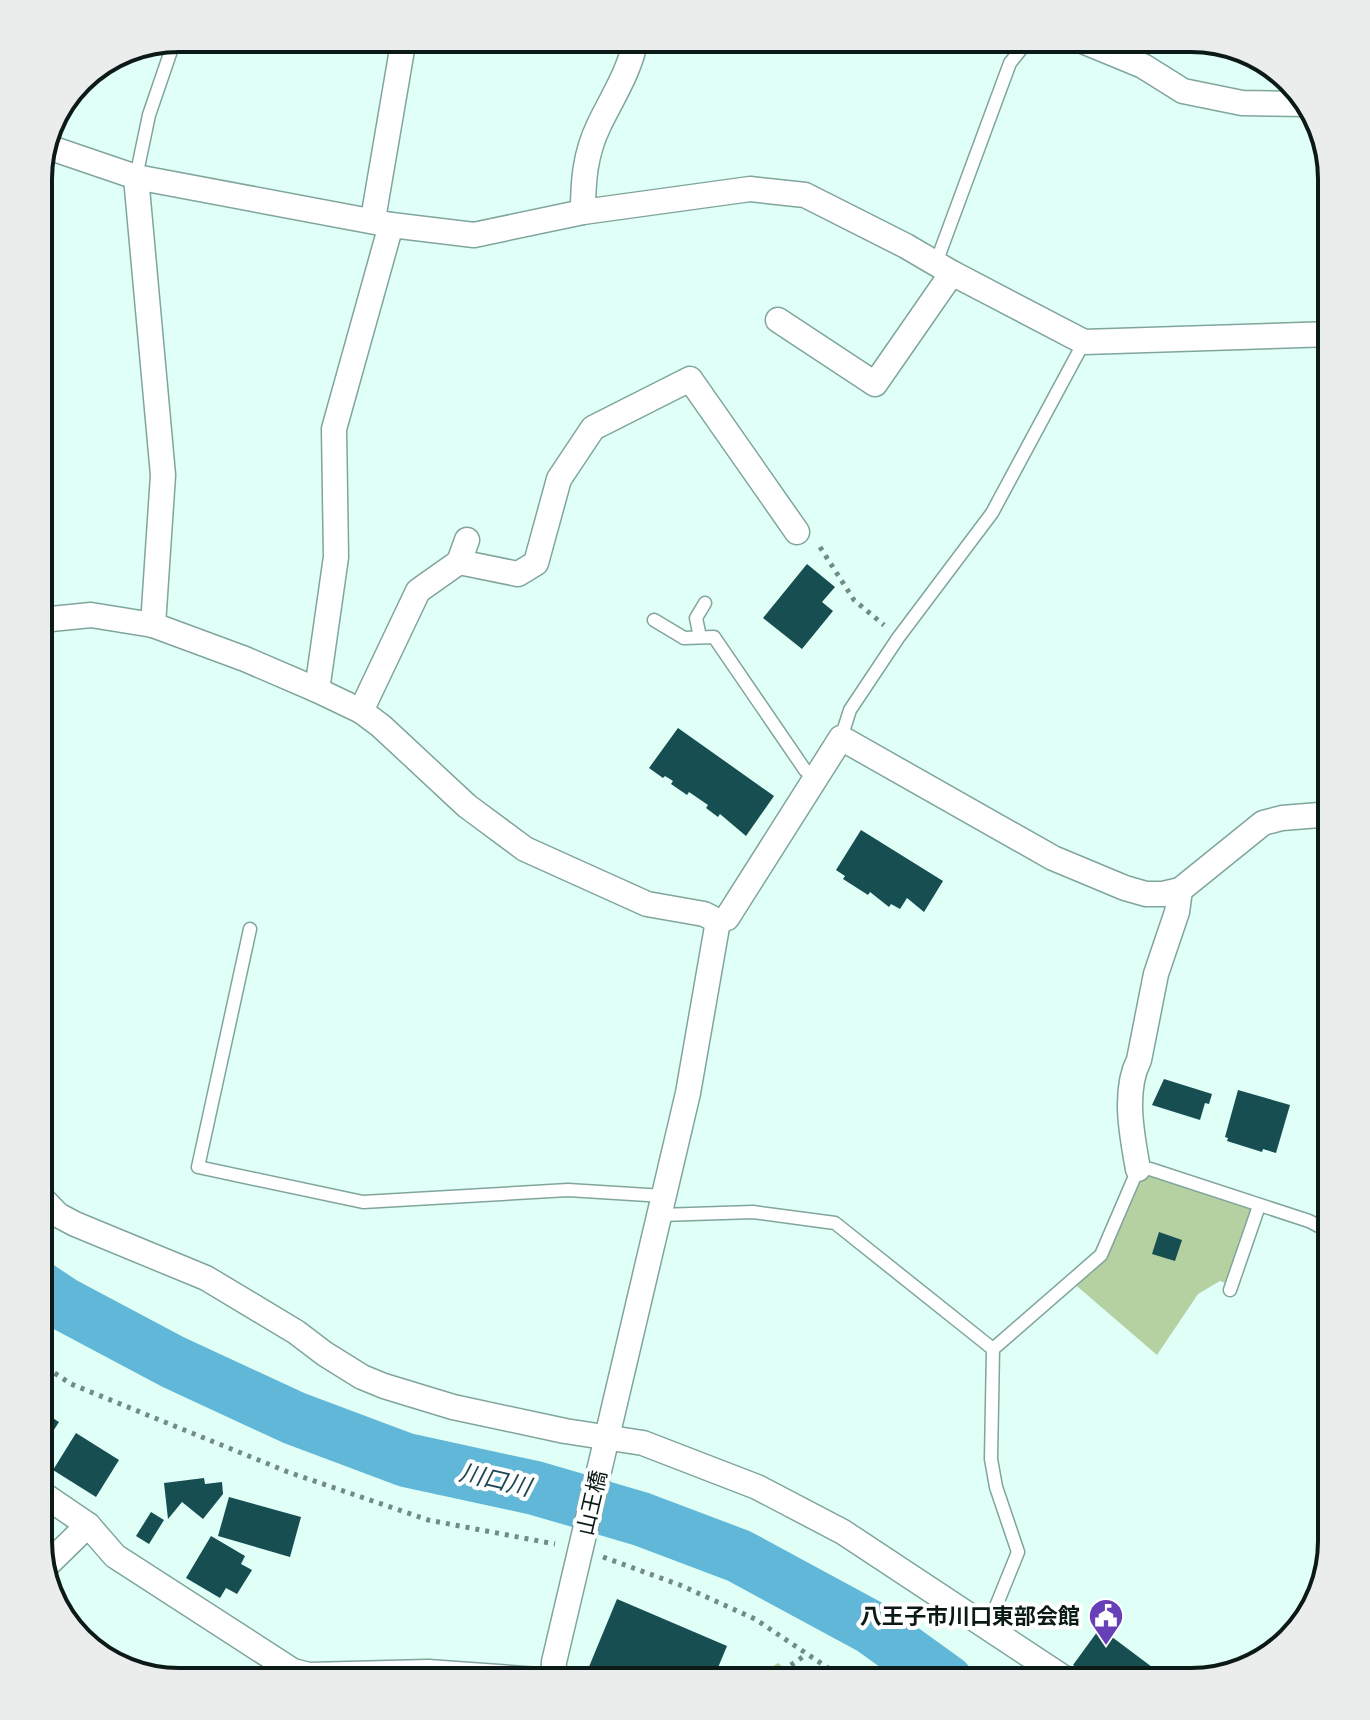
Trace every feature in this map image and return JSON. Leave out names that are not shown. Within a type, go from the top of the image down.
[{"type":"street","points":[[317,690],[336,557],[334,429],[382,222],[402,52]]},
{"type":"street","points":[[583,212],[583,171],[597,128],[625,77],[632,52]]},
{"type":"street","points":[[1109,52],[1143,66],[1183,91],[1242,103],[1294,104]]},
{"type":"street","points":[[55,150],[136,177],[382,222],[474,235],[583,212],[750,189],[805,195],[1084,342],[1318,334]]},
{"type":"street","points":[[136,177],[163,475],[153,625]]},
{"type":"street","points":[[778,320],[875,384],[944,268]]},
{"type":"street","points":[[361,711],[418,591],[463,551],[518,574],[536,563],[559,479],[593,428],[690,379],[805,534]]},
{"type":"street","points":[[52,617],[91,615],[153,625],[317,690],[361,711],[381,726],[467,806],[525,849],[647,904],[704,914],[718,921],[727,918],[841,738],[1053,858],[1146,894],[1180,890],[1263,823],[1318,815]]},
{"type":"street","points":[[1138,1169],[1132,1136],[1134,1070],[1139,1060],[1156,974],[1177,912],[1180,890]]},
{"type":"street","name":"山王橋","points":[[554,1668],[688,1093],[718,921]]},
{"type":"street","points":[[52,1209],[75,1224],[206,1278],[296,1332],[350,1369],[384,1386],[453,1407],[565,1431],[605,1447],[643,1443],[757,1487],[843,1532],[1050,1668]]},
{"type":"street","points":[[52,1501],[88,1525],[115,1556],[275,1668]]},
{"type":"street","points":[[53,1559],[88,1525]]},
{"type":"lane","points":[[944,268],[1010,63],[1019,52]]},
{"type":"lane","points":[[136,177],[149,115],[170,53]]},
{"type":"lane","points":[[841,738],[850,710],[898,638],[992,513],[1084,342]]},
{"type":"lane","points":[[700,637],[696,618],[705,603]]},
{"type":"lane","points":[[654,620],[684,638],[714,637],[805,770],[817,777]]},
{"type":"lane","points":[[250,929],[198,1167],[363,1202],[568,1190],[662,1206],[753,1212],[835,1223],[993,1349]]},
{"type":"lane","points":[[988,1626],[1018,1552],[996,1487],[991,1459],[993,1349],[1101,1255],[1138,1169],[1150,1169],[1318,1226]]},
{"type":"lane","points":[[1230,1290],[1259,1206]]},
{"type":"path","points":[[805,534],[854,600],[898,638]]},
{"type":"path","points":[[52,1371],[71,1384],[288,1472],[400,1511],[428,1520],[581,1549],[680,1585],[755,1619],[828,1668]]},
{"type":"path","points":[[786,1668],[807,1654]]},
{"type":"green space","points":[[1138,1169],[1259,1206],[1232,1285],[1220,1281],[1198,1294],[1157,1355],[1071,1281],[1101,1255]]},
{"type":"building","points":[[807,564],[835,587],[822,602],[833,611],[802,649],[763,618]]},
{"type":"building","points":[[678,728],[774,796],[746,836],[720,814],[718,817],[706,808],[708,805],[689,792],[687,795],[671,784],[673,781],[649,768]]},
{"type":"building","points":[[861,830],[943,881],[924,912],[907,898],[900,909],[891,904],[889,907],[870,892],[868,895],[843,879],[845,876],[836,870]]},
{"type":"building","points":[[1164,1079],[1212,1094],[1209,1104],[1205,1103],[1200,1120],[1152,1105]]},
{"type":"building","points":[[1238,1090],[1290,1105],[1276,1153],[1227,1141],[1225,1137]]},
{"type":"building","points":[[1159,1232],[1182,1240],[1175,1261],[1152,1254]]},
{"type":"building","points":[[52,1418],[59,1422],[52,1433]]},
{"type":"building","points":[[76,1433],[119,1460],[96,1497],[53,1470]]},
{"type":"building","points":[[204,1478],[205,1484],[222,1482],[223,1494],[203,1519],[182,1502],[168,1519],[164,1483]]},
{"type":"building","points":[[229,1497],[301,1517],[290,1557],[218,1536]]},
{"type":"building","points":[[151,1512],[164,1520],[149,1544],[136,1536]]},
{"type":"building","points":[[211,1536],[245,1556],[241,1564],[252,1570],[237,1594],[226,1588],[220,1598],[186,1578]]},
{"type":"building","points":[[617,1599],[727,1646],[718,1668],[588,1668]]},
{"type":"building","name":"八王子市川口東部会館","points":[[1100,1628],[1153,1668],[1077,1668],[1073,1665]]},
{"type":"waterway","name":"川口川","points":[[52,1296],[173,1362],[294,1418],[406,1460],[535,1488],[641,1519],[739,1556],[872,1628],[928,1668]]},
{"type":"place","name":"八王子市川口東部会館","points":[[1106,1647]]}]
